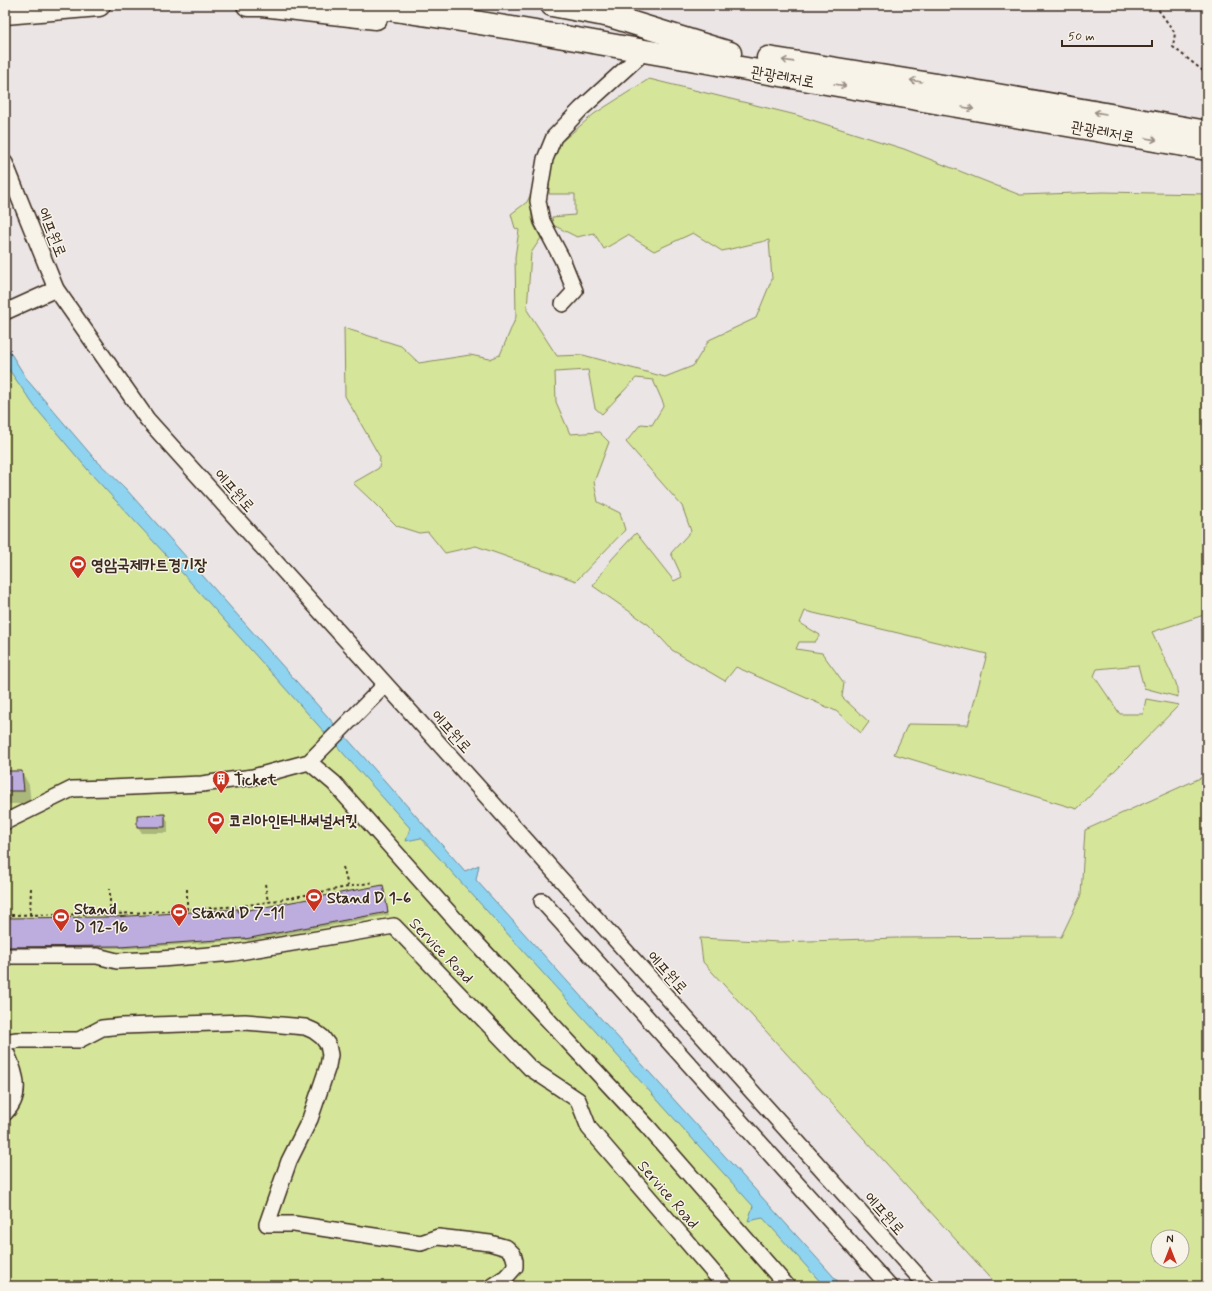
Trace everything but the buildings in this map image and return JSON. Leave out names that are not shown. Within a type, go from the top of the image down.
[{"type":"highway","points":[[5,13],[32,12],[99,5]]},
{"type":"highway","points":[[248,5],[351,14],[502,35],[574,38]]},
{"type":"highway","name":"관광레저로","points":[[360,5],[449,17],[574,38],[1207,149]]},
{"type":"highway","name":"관광레저로","points":[[451,5],[529,17],[730,53],[968,90],[1207,132]]},
{"type":"highway","points":[[557,6],[610,16],[730,53]]},
{"type":"highway","points":[[5,30],[12,23],[32,12]]},
{"type":"street","points":[[563,304],[575,291],[562,259],[542,222],[538,201],[545,159],[554,137],[581,109],[645,51]]},
{"type":"street","name":"에프원로","points":[[5,163],[56,289],[147,419],[927,1286]]},
{"type":"street","points":[[5,312],[56,289]]},
{"type":"street","points":[[5,822],[72,789],[209,783],[253,777],[309,762],[385,684]]},
{"type":"street","points":[[309,762],[334,783],[468,934],[648,1126],[786,1286]]},
{"type":"street","points":[[542,901],[889,1286]]},
{"type":"street","name":"Service Road","points":[[5,956],[97,956],[117,961],[161,959],[234,953],[394,926],[530,1068],[578,1100],[589,1128],[725,1286]]},
{"type":"street","points":[[5,1113],[13,1104],[17,1081],[15,1071],[6,1048],[16,1040],[79,1040],[102,1028],[122,1026],[245,1022],[305,1027],[322,1037],[328,1045],[330,1055],[328,1066],[310,1119],[289,1161],[267,1224],[294,1224],[421,1243],[438,1237],[490,1243],[507,1248],[513,1254],[515,1261],[515,1267],[511,1273],[492,1286]]},
{"type":"path","points":[[1155,5],[1175,33],[1173,47],[1207,74]]},
{"type":"path","points":[[343,867],[348,886]]},
{"type":"path","points":[[5,915],[110,914],[241,906],[374,882]]},
{"type":"path","points":[[265,884],[268,902]]},
{"type":"path","points":[[30,915],[31,888]]},
{"type":"path","points":[[110,889],[110,914]]},
{"type":"path","points":[[187,889],[187,909]]},
{"type":"green space","points":[[649,79],[796,115],[904,149],[1020,195],[1103,192],[1207,194],[1207,614],[1152,632],[1176,683],[1178,697],[1144,688],[1138,665],[1097,669],[1094,676],[1120,714],[1143,714],[1146,699],[1179,705],[1077,809],[894,754],[908,724],[968,725],[987,654],[805,611],[800,623],[820,635],[815,642],[799,642],[796,649],[822,653],[844,683],[842,697],[869,722],[861,733],[836,711],[736,667],[725,681],[672,650],[649,625],[593,586],[611,560],[636,533],[674,581],[682,577],[671,553],[691,531],[682,506],[626,442],[641,424],[652,425],[664,405],[653,380],[636,378],[602,414],[595,408],[588,370],[555,372],[556,402],[570,434],[599,432],[609,442],[594,482],[598,502],[620,513],[625,530],[576,581],[476,546],[445,553],[428,532],[419,533],[397,526],[353,483],[379,468],[380,457],[345,396],[344,328],[401,346],[419,363],[470,355],[490,359],[500,355],[516,317],[515,257],[519,230],[515,228],[511,214],[527,202],[533,189],[536,193],[532,216],[534,226],[541,238],[531,253],[527,310],[557,356],[583,355],[665,377],[693,366],[709,340],[756,318],[772,279],[769,240],[722,251],[693,233],[654,251],[628,235],[604,249],[594,233],[577,237],[553,225],[552,217],[575,215],[575,194],[549,194],[549,169],[560,143],[594,114]]},
{"type":"green space","name":"코리아인터내셔널서킷","points":[[5,349],[20,384],[833,1286],[5,1286]]},
{"type":"green space","points":[[1207,775],[1207,1286],[998,1286],[703,962],[700,938],[780,942],[897,938],[1061,937],[1081,895],[1085,830]]},
{"type":"water","points":[[5,344],[28,381],[93,457],[126,489],[465,871],[479,865],[476,880],[842,1286],[824,1286],[763,1218],[748,1221],[753,1206],[421,838],[406,841],[410,828],[166,555],[93,476],[35,407],[5,364]]},
{"type":"place","name":"영암국제카트경기장","points":[[78,579]]},
{"type":"place","name":"Ticket","points":[[221,794]]},
{"type":"place","name":"코리아인터내셔널서킷","points":[[216,835]]},
{"type":"place","name":"Stand D 1-6","points":[[314,912]]},
{"type":"place","name":"Stand D 7-11","points":[[179,927]]},
{"type":"place","name":"Stand D 12-16","points":[[61,932]]}]
